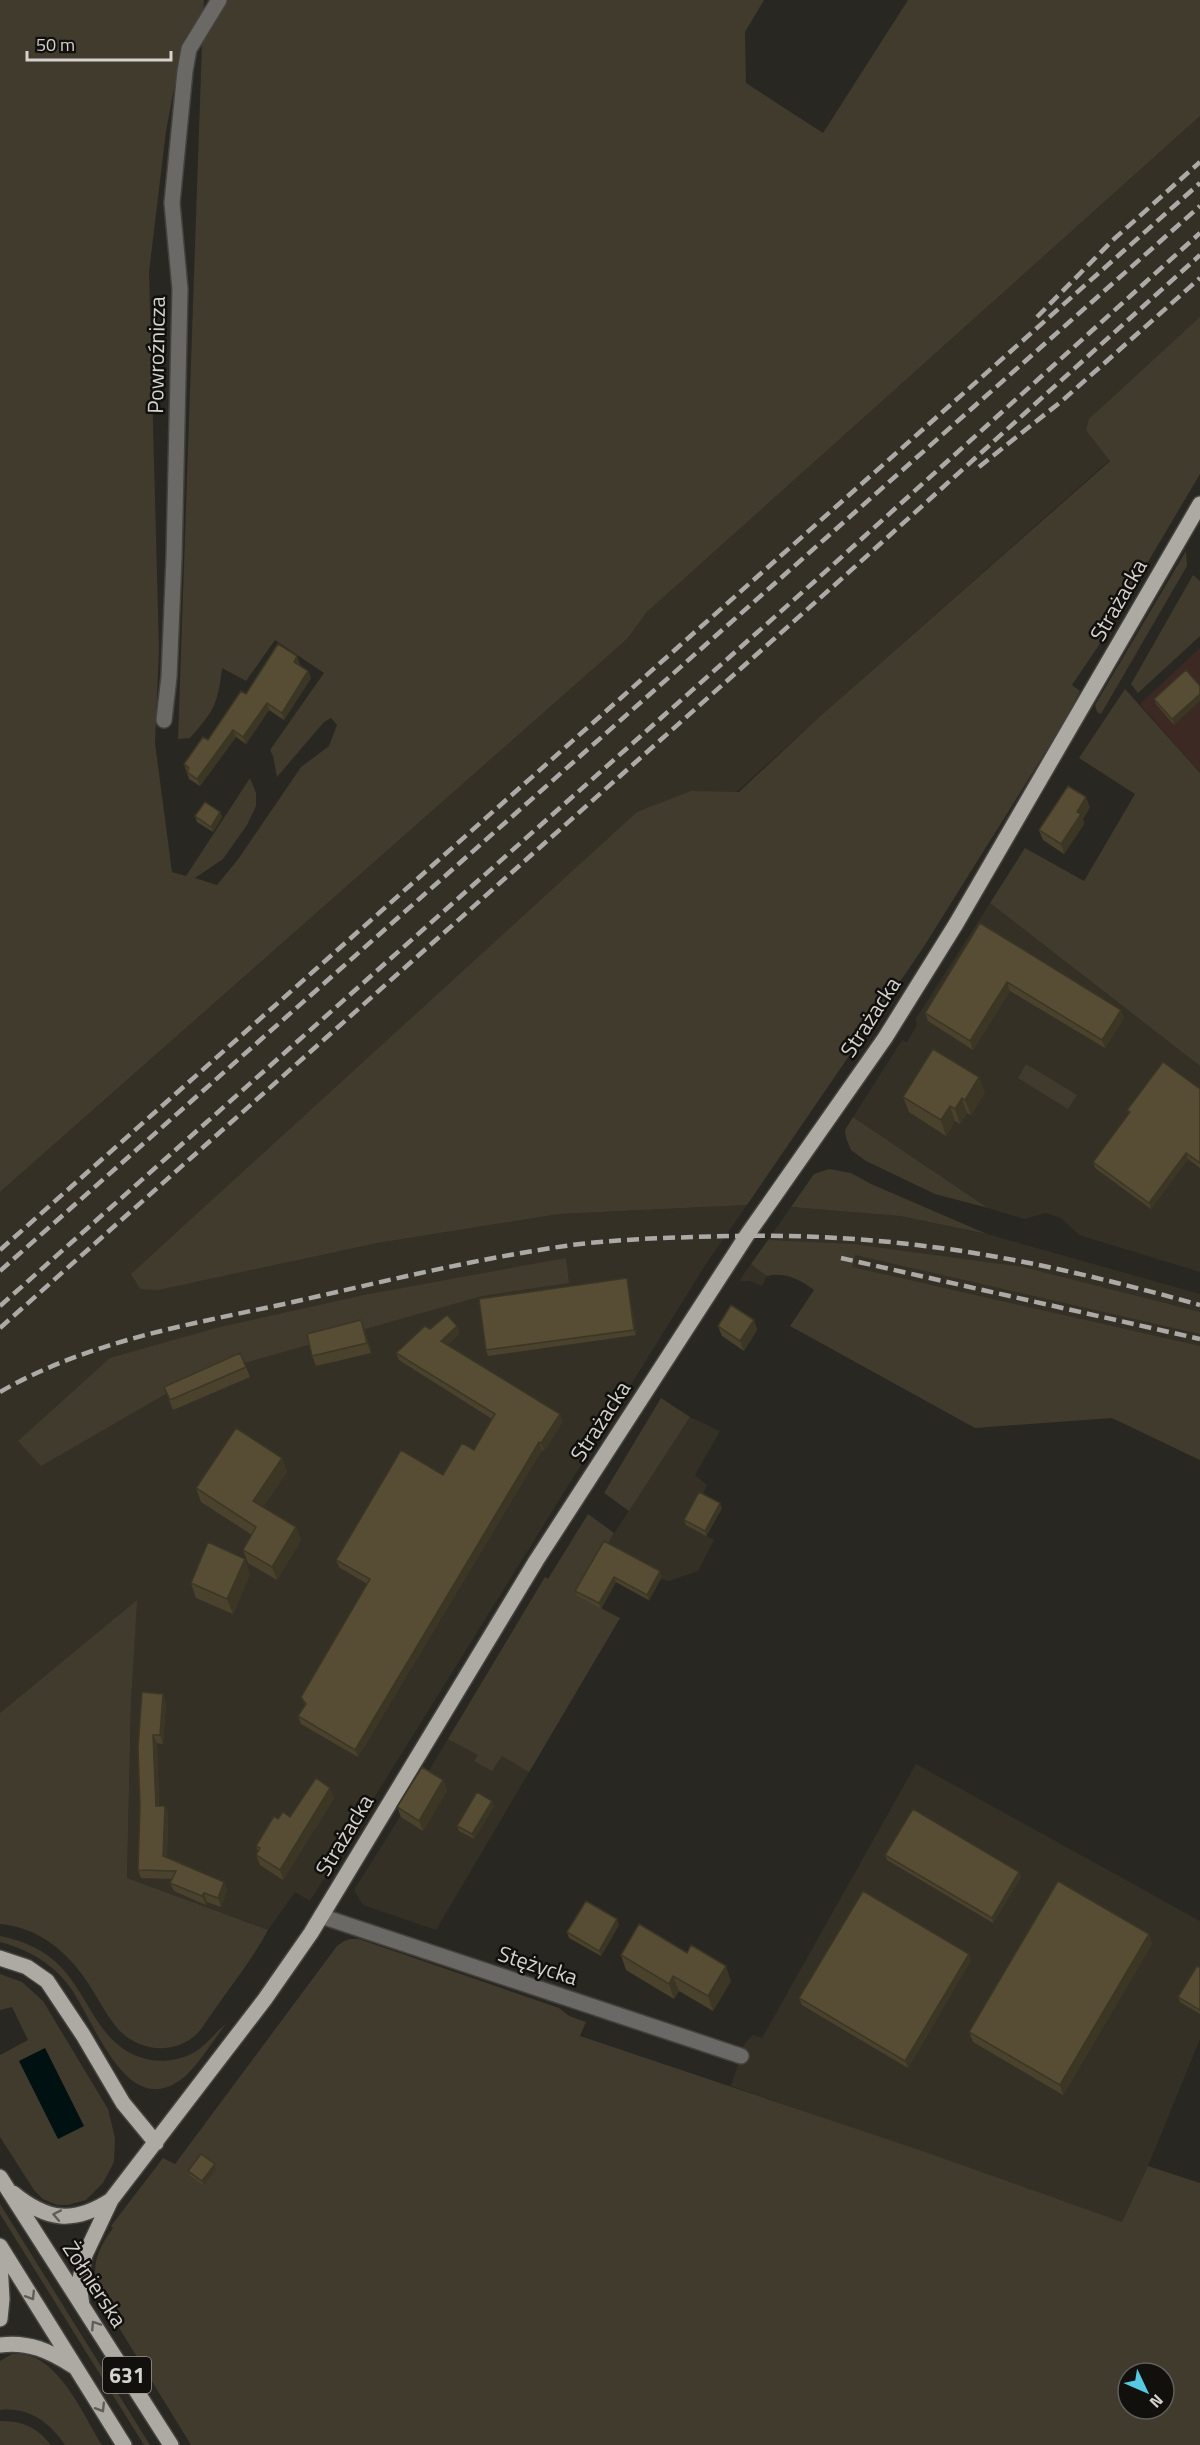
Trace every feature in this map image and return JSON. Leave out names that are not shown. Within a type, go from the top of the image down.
[{"type":"main road","name":"Strażacka","points":[[111,2200],[265,2000],[321,1916],[536,1561],[747,1235],[878,1047],[956,924],[1200,504]]},
{"type":"main road","points":[[0,1958],[27,1967],[47,1981],[83,2035],[123,2103],[156,2142]]},
{"type":"main road","points":[[3,2182],[29,2204],[60,2217],[74,2217],[86,2213],[111,2200]]},
{"type":"main road","name":"Żołnierska","points":[[3,2182],[171,2445]]},
{"type":"main road","points":[[82,2305],[79,2284],[85,2255],[111,2200]]},
{"type":"main road","name":"631","points":[[0,2246],[124,2445]]},
{"type":"main road","points":[[0,2262],[2,2286],[0,2319]]},
{"type":"main road","points":[[0,2345],[17,2344],[37,2347],[78,2370]]},
{"type":"street","name":"Powroźnicza","points":[[164,720],[169,677],[174,557],[180,289],[172,203],[189,49],[219,0]]},
{"type":"street","name":"Stężycka","points":[[321,1916],[741,2056]]},
{"type":"shaded area","points":[[0,0],[204,0],[203,13],[183,41],[166,131],[149,272],[159,650],[155,743],[172,872],[186,876],[250,778],[256,793],[256,806],[247,825],[223,859],[195,878],[217,885],[239,858],[301,767],[329,746],[337,725],[331,718],[324,722],[277,777],[270,750],[324,673],[275,640],[246,681],[222,668],[219,690],[210,713],[190,738],[178,739],[202,43],[228,0],[764,0],[745,32],[746,83],[823,133],[908,0],[1200,0],[1200,116],[647,612],[627,639],[0,1192]]},
{"type":"shaded area","points":[[1200,116],[1200,380],[816,720],[195,1282],[378,1243],[559,1214],[747,1205],[706,1264],[310,1901],[295,1892],[268,1930],[127,1878],[136,1601],[0,1713],[0,1192],[627,639],[647,612]]},
{"type":"shaded area","points":[[1200,317],[1200,474],[1097,648],[1072,685],[1080,691],[1068,716],[923,948],[747,1205],[559,1214],[378,1243],[158,1290],[140,1289],[131,1274],[637,812],[691,791],[739,792],[816,720],[1110,461],[1086,430],[1089,419]]},
{"type":"shaded area","points":[[1186,551],[1187,566],[1101,714],[1097,712],[1095,705]]},
{"type":"shaded area","points":[[1193,575],[1200,581],[1200,636],[1138,693],[1131,684]]},
{"type":"shaded area","points":[[1200,648],[1200,773],[1140,704]]},
{"type":"shaded area","points":[[1125,689],[1200,773],[1200,1066],[990,903],[1025,848],[1084,881],[1135,794],[1079,758]]},
{"type":"shaded area","points":[[990,903],[1200,1066],[1200,1272],[1079,1235],[1061,1218],[1046,1213],[1024,1219],[988,1208],[853,1117],[902,1040],[907,1042],[917,1025],[915,1020]]},
{"type":"shaded area","points":[[1026,1064],[1077,1095],[1068,1109],[1018,1078]]},
{"type":"shaded area","points":[[853,1117],[988,1208],[935,1194],[866,1161],[851,1150],[846,1138],[845,1130]]},
{"type":"shaded area","points":[[829,1169],[851,1173],[871,1184],[987,1234],[900,1216],[791,1207],[814,1174]]},
{"type":"shaded area","points":[[791,1207],[900,1216],[987,1234],[1200,1294],[1200,1460],[1112,1418],[814,1290],[797,1278],[776,1274],[767,1276],[762,1286],[750,1281],[739,1281]]},
{"type":"shaded area","points":[[768,1240],[852,1244],[1023,1267],[1200,1312],[1200,1334],[855,1255],[852,1267],[1200,1346],[1200,1460],[1112,1418],[975,1428],[790,1326],[814,1290],[792,1277],[767,1276],[751,1264]]},
{"type":"shaded area","points":[[566,1258],[569,1283],[482,1296],[195,1377],[41,1466],[18,1441],[110,1358],[216,1328],[364,1295]]},
{"type":"shaded area","points":[[661,1398],[690,1417],[629,1511],[604,1493]]},
{"type":"shaded area","points":[[690,1417],[720,1431],[695,1475],[707,1485],[702,1497],[722,1508],[707,1536],[714,1540],[698,1571],[669,1581],[661,1579],[649,1601],[615,1582],[601,1608],[620,1618],[436,1930],[363,1905],[354,1890],[545,1577],[548,1580],[596,1561]]},
{"type":"shaded area","points":[[588,1514],[614,1533],[577,1596],[620,1618],[529,1772],[502,1756],[492,1771],[474,1761],[478,1755],[448,1739],[545,1577],[548,1579]]},
{"type":"shaded area","points":[[137,1600],[131,1702],[127,1878],[268,1930],[199,2032],[183,2043],[163,2048],[144,2046],[134,2042],[118,2029],[80,1972],[51,1943],[27,1930],[0,1924],[0,1713]]},
{"type":"shaded area","points":[[916,1764],[1200,1921],[1200,2039],[1148,2166],[1122,2222],[731,2086],[745,2043],[753,2035],[762,2038]]},
{"type":"shaded area","points":[[0,1936],[33,1947],[55,1961],[72,1980],[108,2035],[134,2055],[156,2061],[182,2058],[201,2048],[226,2024],[198,2062],[179,2081],[159,2089],[142,2086],[126,2075],[112,2058],[66,1982],[36,1957],[0,1942]]},
{"type":"shaded area","points":[[350,1939],[359,1939],[559,2008],[569,2016],[586,2022],[580,2036],[925,2152],[1122,2222],[1148,2166],[1200,2183],[1200,2445],[191,2445],[102,2300],[95,2271],[98,2254],[113,2228],[111,2226],[163,2158],[175,2164],[337,1946]]},
{"type":"shaded area","points":[[0,1974],[22,1982],[43,2001],[108,2109],[115,2138],[114,2162],[103,2183],[86,2200],[68,2205],[57,2205],[43,2199],[34,2190],[0,2137],[0,2055],[28,2040],[12,2007],[0,2010]]},
{"type":"shaded area","points":[[45,2048],[84,2126],[58,2139],[19,2061]]},
{"type":"shaded area","points":[[0,2204],[150,2445],[144,2445],[0,2214]]},
{"type":"shaded area","points":[[12,2354],[28,2355],[55,2372],[76,2401],[102,2445],[65,2445],[52,2429],[37,2418],[20,2411],[0,2410],[0,2361]]},
{"type":"shaded area","points":[[0,2421],[29,2426],[51,2445],[0,2445]]},
{"type":"building","points":[[278,644],[297,656],[294,662],[308,671],[282,713],[267,703],[243,737],[233,730],[197,779],[187,772],[189,768],[184,764],[203,737],[208,740],[241,691],[246,694]]},
{"type":"building","points":[[1186,670],[1200,686],[1200,694],[1172,719],[1154,699]]},
{"type":"building","points":[[1068,786],[1086,797],[1077,812],[1081,814],[1061,844],[1039,830]]},
{"type":"building","points":[[205,802],[220,812],[211,827],[195,816]]},
{"type":"building","points":[[980,923],[1121,1010],[1102,1040],[1007,982],[970,1041],[925,1013]]},
{"type":"building","points":[[933,1049],[979,1077],[965,1100],[962,1098],[955,1109],[950,1106],[941,1120],[903,1097]]},
{"type":"building","points":[[1163,1062],[1200,1089],[1200,1163],[1186,1153],[1149,1203],[1093,1162],[1130,1112],[1127,1110]]},
{"type":"building","points":[[627,1278],[634,1330],[486,1350],[479,1299]]},
{"type":"building","points":[[731,1305],[754,1320],[740,1341],[718,1326]]},
{"type":"building","points":[[447,1315],[457,1326],[441,1341],[560,1414],[541,1443],[539,1442],[355,1750],[298,1716],[306,1704],[301,1697],[370,1579],[336,1560],[401,1450],[443,1475],[462,1443],[474,1450],[495,1414],[396,1353],[425,1326],[430,1329]]},
{"type":"building","points":[[361,1320],[367,1343],[312,1356],[307,1334]]},
{"type":"building","points":[[240,1353],[246,1367],[170,1400],[164,1387]]},
{"type":"building","points":[[236,1428],[282,1458],[253,1501],[296,1527],[272,1567],[243,1550],[256,1527],[196,1488]]},
{"type":"building","points":[[699,1492],[720,1503],[705,1531],[684,1520]]},
{"type":"building","points":[[604,1541],[660,1571],[647,1595],[614,1577],[599,1603],[575,1591]]},
{"type":"building","points":[[208,1542],[245,1559],[227,1599],[191,1583]]},
{"type":"building","points":[[142,1692],[163,1694],[160,1735],[153,1735],[156,1806],[165,1806],[163,1856],[224,1882],[218,1898],[204,1893],[202,1896],[170,1883],[176,1871],[138,1870],[140,1806],[138,1748]]},
{"type":"building","points":[[422,1767],[443,1780],[419,1821],[397,1807]]},
{"type":"building","points":[[316,1778],[330,1788],[280,1870],[256,1855],[260,1848],[256,1846],[274,1816],[278,1819],[283,1812],[290,1817]]},
{"type":"building","points":[[477,1792],[492,1801],[472,1834],[457,1826]]},
{"type":"building","points":[[913,1809],[1019,1872],[992,1918],[885,1855]]},
{"type":"building","points":[[1058,1881],[1149,1934],[1060,2085],[969,2032]]},
{"type":"building","points":[[863,1891],[969,1954],[905,2061],[799,1998]]},
{"type":"building","points":[[586,1901],[617,1919],[599,1951],[567,1932]]},
{"type":"building","points":[[639,1924],[687,1953],[691,1945],[726,1966],[708,1996],[673,1976],[669,1984],[621,1955]]},
{"type":"building","points":[[1197,1966],[1200,1968],[1200,2010],[1178,1997]]},
{"type":"building","points":[[201,2154],[215,2164],[202,2181],[188,2171]]},
{"type":"railway","points":[[1037,317],[1114,239],[1200,162]]},
{"type":"railway","points":[[0,1250],[1200,183]]},
{"type":"railway","points":[[0,1271],[1200,206]]},
{"type":"railway","points":[[0,1306],[815,581],[1200,233]]},
{"type":"railway","points":[[0,1328],[838,582],[1200,255]]},
{"type":"railway","points":[[979,467],[1063,400],[1200,278]]},
{"type":"railway","points":[[0,1392],[70,1359],[106,1346],[180,1326],[467,1263],[537,1250],[618,1241],[778,1236],[917,1245],[988,1255],[1059,1269],[1200,1305]]},
{"type":"railway","points":[[841,1258],[1200,1339]]}]
